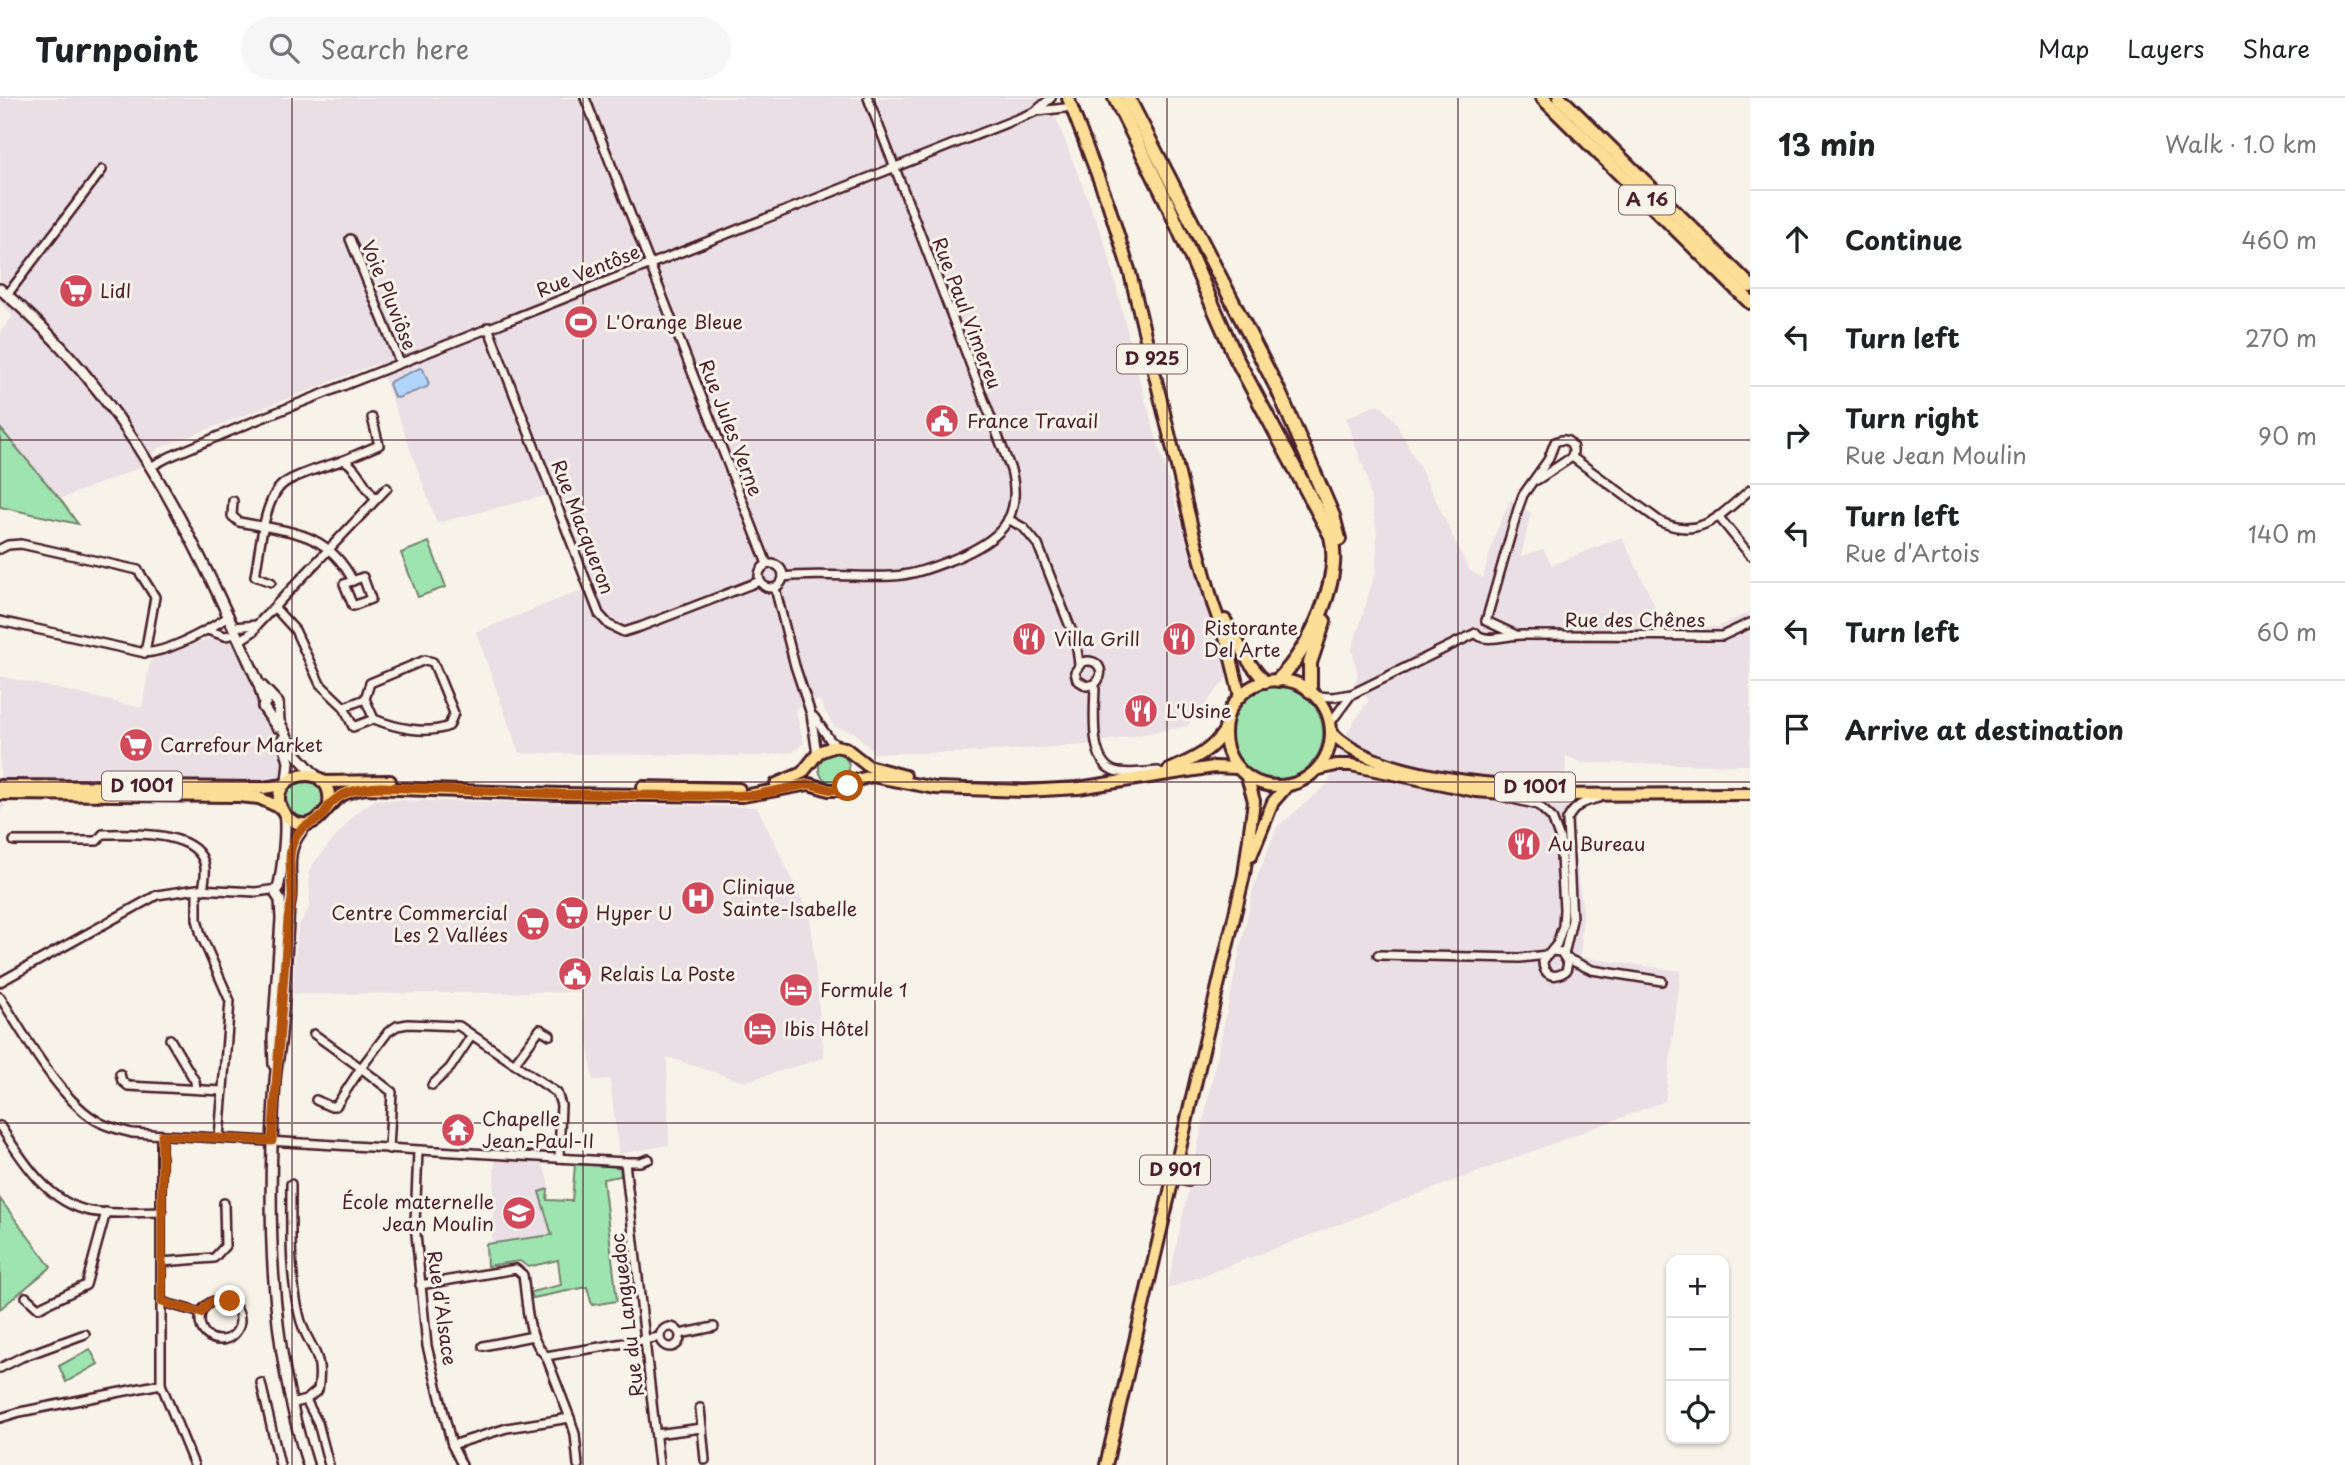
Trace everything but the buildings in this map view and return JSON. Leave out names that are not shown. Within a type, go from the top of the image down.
[{"type":"highway","points":[[1537,98],[1620,173]]},
{"type":"highway","name":"A 16","points":[[1543,98],[1750,302]]},
{"type":"highway","name":"A 16","points":[[1560,98],[1750,286]]},
{"type":"highway","points":[[1566,98],[1604,141]]},
{"type":"highway","points":[[1120,100],[1135,114],[1279,392],[1333,516],[1340,546],[1340,560],[1335,586],[1310,663],[1313,693]]},
{"type":"highway","points":[[1120,100],[1236,358],[1331,536],[1334,547],[1334,570],[1320,613],[1286,672],[1272,680]]},
{"type":"main road","name":"D 925","points":[[1064,101],[1080,125],[1081,137],[1108,203],[1130,273],[1193,532],[1228,646],[1240,696]]},
{"type":"main road","name":"D 925","points":[[1209,585],[1252,667],[1272,680]]},
{"type":"main road","points":[[1272,680],[1293,682],[1313,693],[1326,710],[1331,728],[1328,752],[1319,769],[1304,780],[1286,787],[1267,786],[1247,777],[1237,768],[1226,746],[1225,730],[1229,712],[1240,696],[1250,688],[1272,680]]},
{"type":"main road","name":"D 1001","points":[[1331,728],[1342,744],[1383,763],[1478,783],[1520,787],[1750,789]]},
{"type":"main road","points":[[1150,777],[1204,754],[1225,730]]},
{"type":"main road","points":[[958,789],[868,766],[838,746],[828,747],[802,773],[791,779],[743,790],[503,787],[376,780],[320,780],[298,775],[286,783],[280,796],[282,810],[294,822],[308,824],[321,818],[328,805],[342,795],[358,789],[381,787],[560,794],[712,796],[755,795],[809,784],[839,790],[872,776],[935,789],[1025,791],[1078,788],[1214,768],[1237,768]]},
{"type":"main road","points":[[851,783],[857,771],[852,755]]},
{"type":"main road","points":[[815,758],[814,777],[822,787]]},
{"type":"main road","name":"D 1001","points":[[1319,769],[1351,765],[1476,791],[1530,795],[1750,794]]},
{"type":"main road","name":"D 901","points":[[1106,1465],[1244,875],[1254,801],[1247,777]]},
{"type":"main road","points":[[320,780],[328,793],[328,805]]},
{"type":"main road","name":"D 1001","points":[[0,786],[262,788],[286,783]]},
{"type":"main road","name":"D 901","points":[[1244,875],[1273,802],[1286,787]]},
{"type":"main road","name":"D 1001","points":[[0,794],[238,796],[259,798],[282,810]]},
{"type":"street","name":"Rue Jules Verne","points":[[585,98],[766,564]]},
{"type":"street","name":"Rue Paul Vimereu","points":[[868,98],[1011,470],[1013,510],[1008,519]]},
{"type":"street","name":"Rue Ventôse","points":[[1037,111],[1051,98]]},
{"type":"street","name":"Rue Ventôse","points":[[152,466],[204,442],[488,327],[1064,101]]},
{"type":"street","points":[[102,170],[3,292],[78,365],[115,411],[152,466],[187,530],[258,682],[268,700],[278,703],[272,712]]},
{"type":"street","name":"Voie Pluviôse","points":[[350,239],[400,363]]},
{"type":"street","name":"Rue Macqueron","points":[[488,327],[599,614],[609,625],[624,632],[632,630],[760,582]]},
{"type":"street","points":[[271,582],[255,576],[273,494],[285,482],[379,444],[372,418]]},
{"type":"street","points":[[1476,633],[1482,639],[1491,637],[1494,631],[1489,623],[1523,495],[1534,482],[1555,442],[1567,440],[1574,451],[1572,457],[1534,482]]},
{"type":"street","points":[[1551,453],[1555,460],[1562,463]]},
{"type":"street","points":[[1572,457],[1661,522],[1674,528],[1696,528],[1708,524],[1750,490]]},
{"type":"street","points":[[344,460],[353,465],[364,487],[376,499]]},
{"type":"street","points":[[0,621],[145,653],[161,650],[207,630],[254,631],[387,488]]},
{"type":"street","points":[[233,501],[232,516],[239,522],[313,537],[344,564],[352,581]]},
{"type":"street","points":[[1718,516],[1750,555]]},
{"type":"street","points":[[783,577],[915,573],[987,543],[997,536],[1008,519],[1024,528],[1035,539],[1076,642],[1079,664],[1075,672],[1077,680],[1087,686],[1095,684],[1101,678],[1101,670],[1097,663],[1089,660],[1076,642]]},
{"type":"street","points":[[0,549],[21,544],[138,570],[155,597],[145,653]]},
{"type":"street","points":[[766,564],[777,565],[782,570],[783,577],[775,588],[766,588],[760,582],[760,569],[766,564]]},
{"type":"street","points":[[775,588],[794,662],[811,713],[815,758]]},
{"type":"street","points":[[274,607],[295,630],[320,684],[344,707],[353,727],[374,719],[398,728],[441,729],[449,726],[454,713],[433,662],[429,660],[373,680],[365,699],[374,719]]},
{"type":"street","points":[[1476,633],[1478,624],[1489,623]]},
{"type":"street","name":"Rue des Chênes","points":[[1489,623],[1517,635]]},
{"type":"street","name":"Rue des Chênes","points":[[1491,637],[1722,636],[1750,624]]},
{"type":"street","points":[[207,630],[225,636],[234,630],[257,625]]},
{"type":"street","points":[[1313,693],[1333,697],[1352,694],[1476,633]]},
{"type":"street","points":[[1079,664],[1089,660]]},
{"type":"street","points":[[1095,684],[1097,750],[1101,761],[1110,769],[1120,772],[1166,771]]},
{"type":"street","points":[[1331,728],[1352,694]]},
{"type":"street","points":[[344,707],[365,699]]},
{"type":"street","points":[[268,700],[263,708],[272,712],[295,753],[320,780]]},
{"type":"street","points":[[272,712],[285,743],[289,762],[286,783]]},
{"type":"street","points":[[811,713],[830,740],[838,746]]},
{"type":"street","points":[[1476,791],[1538,805],[1557,827],[1564,909],[1561,934],[1544,961],[1545,970]]},
{"type":"street","points":[[1563,973],[1567,969],[1565,956],[1572,920],[1567,820],[1579,803],[1609,795]]},
{"type":"street","points":[[276,1078],[273,1038],[281,919],[279,894],[285,835],[282,810]]},
{"type":"street","points":[[308,824],[296,837],[291,849],[291,894],[282,1031],[276,1078],[270,1216],[272,1282],[282,1358],[291,1404],[308,1465]]},
{"type":"street","points":[[14,841],[97,841],[103,834],[150,834],[191,845],[203,862],[197,919],[201,935],[230,1001],[219,1138]]},
{"type":"street","points":[[279,894],[284,886],[291,894]]},
{"type":"street","points":[[0,982],[157,895],[200,889],[256,892],[279,894],[287,902],[291,894]]},
{"type":"street","points":[[1378,955],[1520,958],[1550,953],[1565,956],[1592,970]]},
{"type":"street","points":[[1520,958],[1552,975],[1592,970],[1662,981]]},
{"type":"street","points":[[0,997],[50,1072],[77,1106],[100,1123],[132,1133],[625,1162],[649,1159]]},
{"type":"street","points":[[316,1101],[329,1107],[335,1106],[388,1032],[397,1026],[459,1026],[557,1093],[562,1105],[559,1158]]},
{"type":"street","points":[[514,1064],[540,1029],[550,1035]]},
{"type":"street","points":[[314,1034],[392,1092],[389,1149]]},
{"type":"street","points":[[432,1085],[450,1068],[472,1035]]},
{"type":"street","points":[[170,1039],[195,1081],[196,1089]]},
{"type":"street","points":[[120,1074],[122,1081],[128,1086],[223,1091]]},
{"type":"street","points":[[0,1126],[39,1180],[55,1196],[72,1206],[92,1212],[162,1212]]},
{"type":"street","points":[[162,1135],[162,1384],[194,1465]]},
{"type":"street","name":"Rue d'Alsace","points":[[418,1151],[415,1224],[427,1346],[452,1445],[462,1465]]},
{"type":"street","name":"Rue du Languedoc","points":[[625,1162],[659,1465]]},
{"type":"street","points":[[1173,1178],[1188,1182]]},
{"type":"street","points":[[291,1184],[294,1288],[299,1317],[318,1356],[321,1371],[318,1390],[306,1400],[291,1404]]},
{"type":"street","points":[[162,1262],[214,1258],[225,1245],[224,1203]]},
{"type":"street","points":[[26,1297],[38,1308],[86,1285],[106,1212]]},
{"type":"street","points":[[420,1285],[516,1269],[521,1271],[533,1336],[538,1348],[546,1356],[570,1418],[575,1434],[578,1465]]},
{"type":"street","points":[[223,1299],[236,1306],[240,1312],[240,1326],[232,1337],[214,1339],[203,1331],[201,1313],[210,1302],[223,1299]]},
{"type":"street","points":[[162,1302],[201,1313]]},
{"type":"street","points":[[668,1326],[677,1329],[680,1334],[678,1343],[669,1347],[661,1342],[661,1332],[668,1326]]},
{"type":"street","points":[[680,1334],[714,1327]]},
{"type":"street","points":[[0,1368],[85,1334]]},
{"type":"street","points":[[482,1346],[533,1336]]},
{"type":"street","points":[[546,1356],[660,1337]]},
{"type":"street","points":[[261,1383],[280,1465]]},
{"type":"street","points":[[0,1418],[162,1384]]},
{"type":"street","points":[[306,1400],[318,1423],[329,1465]]},
{"type":"street","points":[[700,1408],[705,1460]]},
{"type":"street","points":[[452,1445],[508,1429],[570,1418]]},
{"type":"street","points":[[656,1434],[702,1428]]},
{"type":"shaded area","points":[[0,98],[1046,98],[1107,249],[1138,375],[1196,574],[1231,673],[1187,726],[1084,745],[960,753],[874,753],[854,732],[834,727],[819,700],[795,709],[804,743],[793,752],[757,756],[519,753],[476,632],[595,585],[559,492],[437,523],[379,363],[157,449],[139,468],[60,499],[0,428],[0,333],[13,316],[0,302]],"holes":[[[964,332],[1002,428],[991,433],[954,337]]]},
{"type":"shaded area","points":[[1378,404],[1394,419],[1469,570],[1483,578],[1496,532],[1511,499],[1531,513],[1521,556],[1543,549],[1552,565],[1622,537],[1663,623],[1717,627],[1750,612],[1750,765],[1583,763],[1566,756],[1565,783],[1583,911],[1580,957],[1681,971],[1665,1101],[1167,1289],[1254,886],[1277,827],[1328,784],[1348,731],[1369,700],[1354,684],[1358,675],[1352,650],[1376,570],[1377,533],[1367,477],[1346,418]]},
{"type":"shaded area","points":[[231,630],[285,766],[273,793],[4,789],[4,807],[0,811],[0,676],[142,708],[150,661]]},
{"type":"shaded area","points":[[375,800],[757,807],[810,916],[824,1058],[744,1082],[667,1057],[669,1145],[619,1154],[610,1079],[593,1080],[581,992],[292,994],[298,927],[310,906],[309,871],[356,813]]},
{"type":"shaded area","name":"École maternelle Jean Moulin","points":[[495,1161],[541,1161],[548,1180],[548,1189],[539,1192],[552,1235],[492,1243]]},
{"type":"green space","points":[[0,428],[60,499],[78,524],[0,507]]},
{"type":"green space","points":[[429,542],[446,587],[418,597],[401,553]]},
{"type":"green space","points":[[1276,686],[1294,689],[1309,700],[1320,715],[1323,733],[1320,751],[1309,766],[1294,777],[1276,780],[1258,777],[1243,766],[1232,751],[1229,733],[1232,715],[1243,700],[1258,689]]},
{"type":"green space","points":[[834,753],[845,757],[849,768],[845,779],[834,783],[823,779],[819,768],[823,757]]},
{"type":"green space","points":[[304,779],[317,785],[323,798],[317,811],[304,817],[291,811],[285,798],[291,785]]},
{"type":"green space","points":[[575,1164],[620,1167],[621,1176],[603,1179],[617,1301],[592,1305],[587,1287],[533,1298],[531,1292],[561,1285],[558,1260],[528,1267],[520,1261],[487,1266],[486,1244],[552,1235],[539,1192],[548,1189],[547,1200],[572,1201]]},
{"type":"green space","points":[[0,1199],[51,1267],[0,1309]]},
{"type":"green space","points":[[90,1349],[98,1364],[66,1382],[59,1366]]},
{"type":"water","points":[[423,369],[429,384],[427,387],[398,398],[394,397],[389,384],[391,381]]},
{"type":"place","name":"Lidl","points":[[76,291]]},
{"type":"place","name":"L'Orange Bleue","points":[[581,322]]},
{"type":"place","name":"France Travail","points":[[942,421]]},
{"type":"place","name":"Villa Grill","points":[[1029,639]]},
{"type":"place","name":"Ristorante Del Arte","points":[[1179,639]]},
{"type":"place","name":"L'Usine","points":[[1141,711]]},
{"type":"place","name":"Carrefour Market","points":[[136,745]]},
{"type":"place","name":"Au Bureau","points":[[1524,844]]},
{"type":"place","name":"Clinique Sainte-Isabelle","points":[[698,898]]},
{"type":"place","name":"Hyper U","points":[[572,913]]},
{"type":"place","name":"Centre Commercial Les 2 Vallées","points":[[533,924]]},
{"type":"place","name":"Relais La Poste","points":[[575,974]]},
{"type":"place","name":"Formule 1","points":[[796,990]]},
{"type":"place","name":"Ibis Hôtel","points":[[760,1029]]},
{"type":"place","name":"Chapelle Jean-Paul-II","points":[[458,1130]]},
{"type":"place","name":"École maternelle Jean Moulin","points":[[519,1213]]},
{"type":"route","points":[[230,1301],[216,1299],[204,1307],[201,1313],[162,1302],[162,1135],[272,1141],[289,907],[293,894],[290,880],[291,849],[301,831],[321,818],[328,805],[342,795],[358,789],[381,787],[560,794],[712,796],[755,795],[809,784],[832,790],[848,786]]}]
